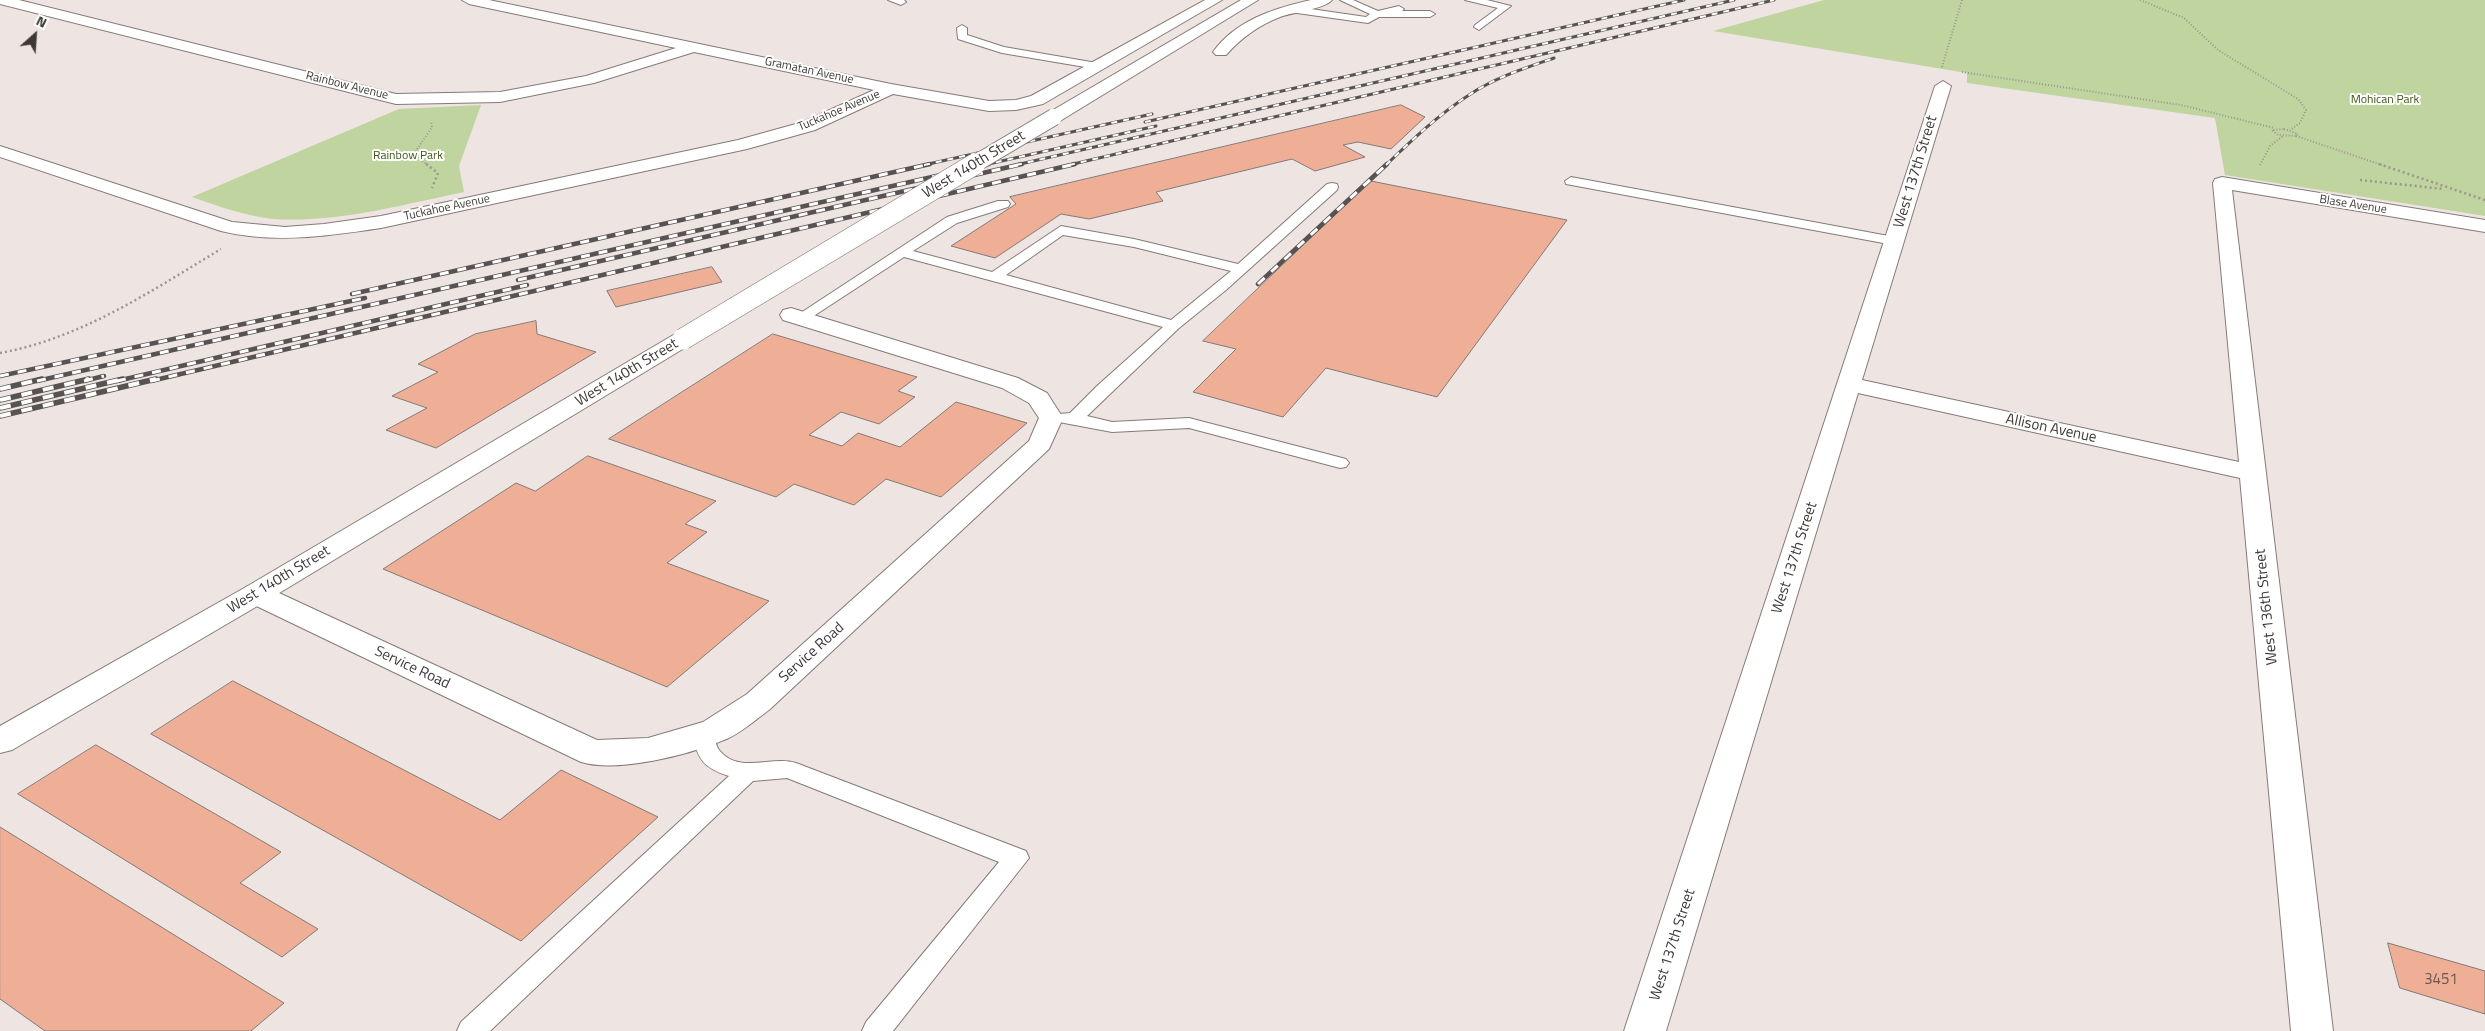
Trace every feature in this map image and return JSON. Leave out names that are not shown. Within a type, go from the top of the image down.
[{"type":"street","name":"Rainbow Avenue","points":[[3,0],[396,99],[500,97],[588,80],[645,64],[694,47]]},
{"type":"street","name":"Gramatan Avenue","points":[[469,0],[891,89],[989,106],[1016,105],[1037,100],[1215,0]]},
{"type":"street","name":"West 140th Street","points":[[0,742],[256,594],[1251,0]]},
{"type":"street","points":[[1222,52],[1230,41],[1274,13],[1311,6],[1325,0]]},
{"type":"street","name":"West 137th Street","points":[[1646,1031],[1894,242],[1949,76]]},
{"type":"street","name":"Tuckahoe Avenue","points":[[0,151],[228,227],[255,233],[274,234],[339,229],[381,222],[741,145],[809,126],[891,89]]},
{"type":"street","name":"Blase Avenue","points":[[2222,183],[2485,226]]},
{"type":"street","name":"West 136th Street","points":[[2222,183],[2312,1031]]},
{"type":"street","points":[[796,316],[1010,382],[1038,398],[1063,418]]},
{"type":"street","name":"Allison Avenue","points":[[1850,384],[2252,473]]},
{"type":"street","name":"Service Road","points":[[256,594],[593,753],[648,750],[714,732],[758,702],[1040,444],[1063,418]]},
{"type":"lane","points":[[1470,0],[1506,6],[1479,28]]},
{"type":"lane","points":[[1349,1],[1377,10],[1416,7]]},
{"type":"lane","points":[[1365,4],[1377,10],[1416,7]]},
{"type":"lane","points":[[1290,9],[1368,20],[1377,10]]},
{"type":"lane","points":[[962,28],[962,37],[986,46],[1097,66]]},
{"type":"lane","points":[[1571,181],[1894,242]]},
{"type":"lane","points":[[1063,418],[1242,269],[1332,187]]},
{"type":"lane","points":[[796,316],[952,220],[1003,204]]},
{"type":"lane","points":[[994,277],[1061,230],[1134,243],[1242,269]]},
{"type":"lane","points":[[902,252],[1174,325]]},
{"type":"lane","points":[[1063,418],[1112,427],[1189,423],[1340,463]]},
{"type":"lane","points":[[703,734],[708,754],[725,766],[746,773],[788,769],[1018,858],[876,1031]]},
{"type":"lane","points":[[471,1031],[746,773]]},
{"type":"path","points":[[1962,0],[1949,76],[2180,105],[2274,128],[2290,130],[2298,134],[2296,136]]},
{"type":"path","points":[[2140,0],[2184,18],[2218,50],[2298,99],[2306,110],[2300,123],[2290,130]]},
{"type":"path","points":[[426,117],[431,119],[432,127],[416,150],[421,160],[438,173],[430,192]]},
{"type":"path","points":[[2274,128],[2272,131],[2283,136],[2296,136],[2485,200]]},
{"type":"path","points":[[2257,172],[2270,146],[2283,136]]},
{"type":"path","points":[[0,353],[22,349],[101,320],[224,247]]},
{"type":"green space","name":"Mohican Park","points":[[1824,0],[2485,0],[2485,216],[2225,175],[2215,118],[1967,83],[1967,73],[1713,31]]},
{"type":"green space","name":"Rainbow Park","points":[[481,105],[459,166],[464,192],[369,212],[297,220],[252,216],[192,197],[399,109]]},
{"type":"building","points":[[1401,105],[1425,117],[1391,149],[1358,142],[1343,145],[1365,157],[1315,171],[1292,159],[1156,192],[1163,201],[1089,219],[1061,214],[995,258],[951,246],[1016,204],[1010,197]]},
{"type":"building","points":[[1371,181],[1567,220],[1437,397],[1326,368],[1283,417],[1193,392],[1236,349],[1203,341]]},
{"type":"building","points":[[712,267],[722,282],[616,307],[607,291]]},
{"type":"building","points":[[536,321],[537,334],[596,352],[436,448],[386,430],[427,408],[392,396],[438,372],[418,364],[475,334]]},
{"type":"building","points":[[773,334],[917,377],[898,391],[915,397],[879,424],[841,412],[809,435],[842,446],[858,433],[900,447],[956,402],[1027,423],[941,497],[886,479],[854,505],[794,484],[776,497],[609,439]]},
{"type":"building","points":[[588,456],[716,501],[685,524],[707,532],[667,563],[769,601],[667,687],[383,569],[516,483],[535,491]]},
{"type":"building","points":[[233,681],[500,820],[561,770],[658,817],[521,941],[151,734]]},
{"type":"building","points":[[96,745],[281,852],[240,883],[318,929],[282,957],[18,794]]},
{"type":"building","points":[[0,827],[284,1003],[251,1031],[45,1031],[0,999]]},
{"type":"building","points":[[2388,943],[2485,971],[2485,1014],[2400,988]]},
{"type":"railway","points":[[1145,122],[1684,0]]},
{"type":"railway","points":[[1016,165],[1734,0]]},
{"type":"railway","points":[[1069,165],[1774,0]]},
{"type":"railway","points":[[1386,165],[1436,119],[1469,95],[1499,78],[1554,58]]},
{"type":"railway","points":[[924,165],[1152,114]]},
{"type":"railway","points":[[984,165],[1156,126]]},
{"type":"railway","points":[[352,294],[930,164]]},
{"type":"railway","points":[[37,381],[989,164]]},
{"type":"railway","points":[[518,280],[1022,164]]},
{"type":"railway","points":[[151,381],[1075,164]]},
{"type":"railway","points":[[1258,284],[1387,164]]},
{"type":"railway","points":[[117,381],[527,285]]},
{"type":"railway","points":[[0,376],[365,298]]},
{"type":"railway","points":[[84,381],[104,376]]},
{"type":"railway","points":[[0,389],[42,379]]},
{"type":"railway","points":[[0,400],[89,379]]},
{"type":"railway","points":[[0,408],[123,379]]},
{"type":"railway","points":[[0,416],[156,379]]}]
